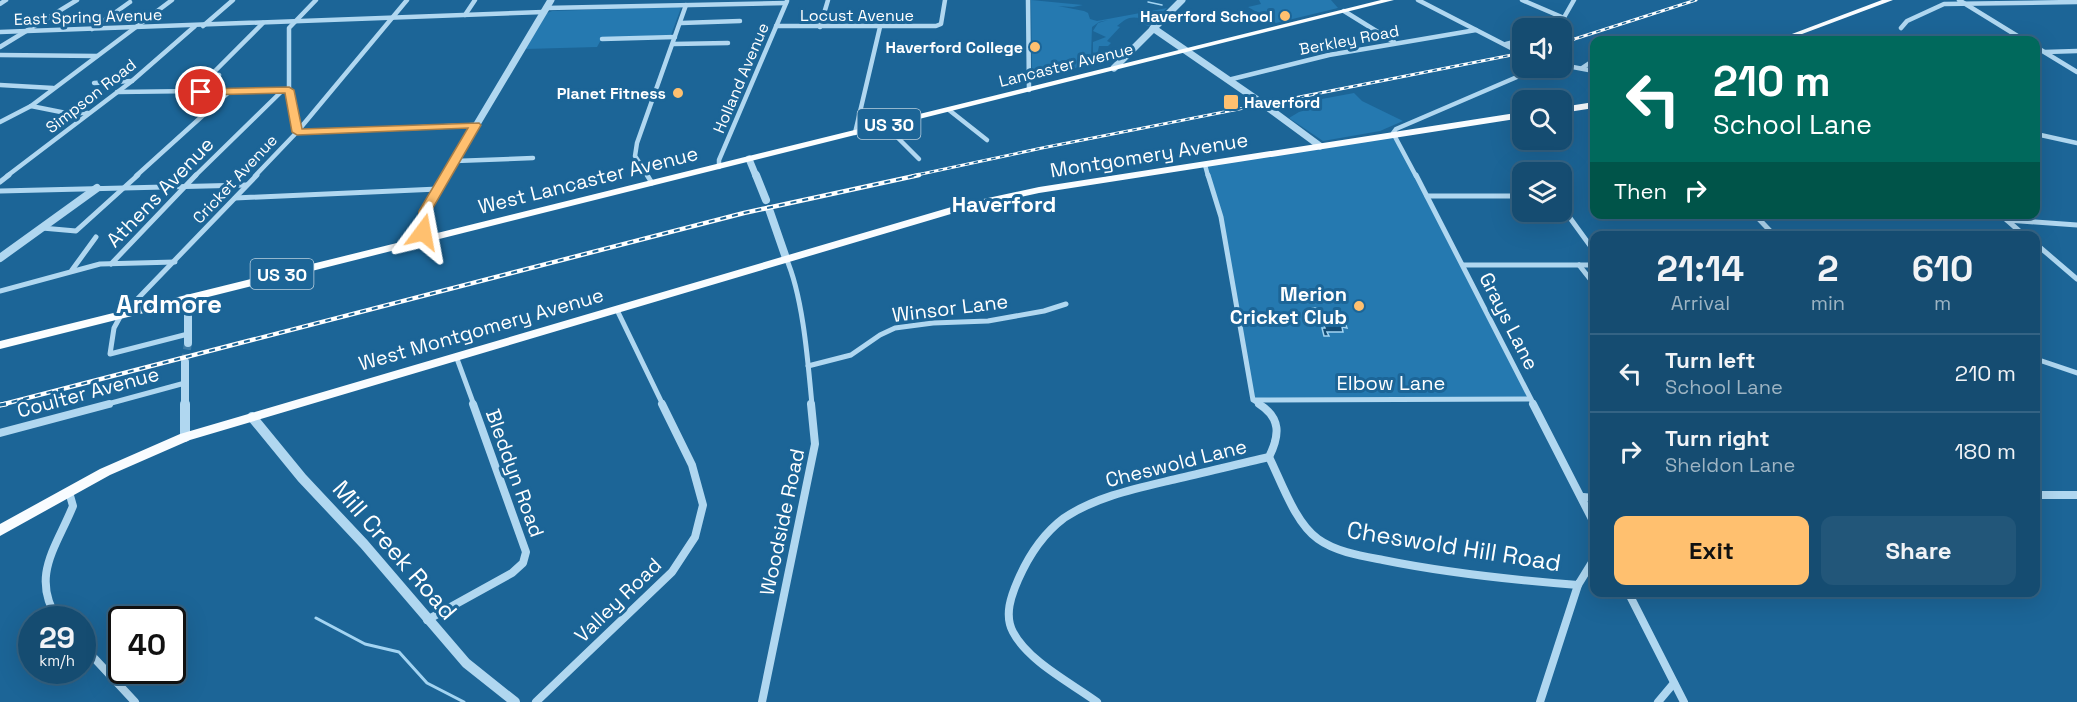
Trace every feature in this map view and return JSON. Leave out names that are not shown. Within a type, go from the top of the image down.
[{"type":"highway","name":"Lancaster Avenue","points":[[749,159],[1390,0]]},
{"type":"highway","name":"West Lancaster Avenue","points":[[120,315],[749,159]]},
{"type":"highway","name":"US 30","points":[[0,345],[120,315]]},
{"type":"main road","points":[[1791,36],[1889,0]]},
{"type":"main road","points":[[1572,108],[1590,106]]},
{"type":"main road","name":"Montgomery Avenue","points":[[786,258],[1003,196],[1512,117]]},
{"type":"main road","name":"West Montgomery Avenue","points":[[0,531],[132,459],[186,437],[786,258]]},
{"type":"street","points":[[0,4],[6,0]]},
{"type":"street","points":[[0,47],[30,31],[77,0]]},
{"type":"street","points":[[0,122],[31,106],[172,0]]},
{"type":"street","points":[[203,26],[234,0]]},
{"type":"street","points":[[316,0],[289,28],[289,90],[297,132],[476,125]]},
{"type":"street","name":"Cricket Avenue","points":[[120,315],[131,308],[297,132],[407,0]]},
{"type":"street","points":[[465,15],[475,0]]},
{"type":"street","points":[[425,239],[423,218],[438,189],[551,0]]},
{"type":"street","points":[[645,5],[647,0]]},
{"type":"street","points":[[820,27],[828,0]]},
{"type":"street","name":"Locust Avenue","points":[[776,26],[939,26],[945,0]]},
{"type":"street","points":[[1028,0],[1029,90]]},
{"type":"street","points":[[1114,68],[1182,0]]},
{"type":"street","points":[[1418,0],[1512,48]]},
{"type":"street","points":[[1522,0],[1564,18],[1574,0]]},
{"type":"street","points":[[1959,0],[2017,36]]},
{"type":"street","name":"East Spring Avenue","points":[[0,32],[203,26],[713,2],[787,1]]},
{"type":"street","name":"Holland Avenue","points":[[719,167],[719,159],[787,1]]},
{"type":"street","points":[[91,29],[130,2]]},
{"type":"street","points":[[1901,27],[1907,21],[1944,4],[2077,2]]},
{"type":"street","points":[[652,183],[635,156],[637,143],[686,5]]},
{"type":"street","points":[[1344,11],[1394,42]]},
{"type":"street","points":[[681,23],[740,21]]},
{"type":"street","points":[[201,92],[219,75],[213,74],[263,23]]},
{"type":"street","name":"Simpson Road","points":[[0,182],[132,81],[195,26]]},
{"type":"street","points":[[855,133],[882,27]]},
{"type":"street","points":[[1152,28],[1256,99]]},
{"type":"street","name":"Berkley Road","points":[[1228,80],[1329,55],[1394,42],[1476,30]]},
{"type":"street","points":[[602,39],[675,37]]},
{"type":"street","points":[[1506,44],[1512,42]]},
{"type":"street","points":[[673,44],[728,43]]},
{"type":"street","points":[[2040,50],[2077,72]]},
{"type":"street","points":[[2043,52],[2077,51]]},
{"type":"street","points":[[0,55],[98,56]]},
{"type":"street","points":[[1581,68],[1590,62]]},
{"type":"street","points":[[1572,67],[1590,70]]},
{"type":"street","points":[[1394,135],[1396,129],[1515,78]]},
{"type":"street","points":[[94,82],[132,81]]},
{"type":"street","points":[[0,85],[54,88]]},
{"type":"street","name":"Athens Avenue","points":[[111,264],[185,186],[283,90]]},
{"type":"street","points":[[117,92],[289,90]]},
{"type":"street","points":[[42,228],[76,231],[230,91]]},
{"type":"street","points":[[31,106],[66,113],[88,113]]},
{"type":"street","points":[[1267,107],[1320,146]]},
{"type":"street","points":[[949,110],[987,140]]},
{"type":"street","points":[[885,125],[919,159]]},
{"type":"street","name":"Grays Lane","points":[[1394,135],[1590,514]]},
{"type":"street","points":[[2040,135],[2077,143]]},
{"type":"street","points":[[455,161],[533,158]]},
{"type":"street","points":[[749,159],[766,200]]},
{"type":"street","points":[[1205,165],[1221,217],[1253,400]]},
{"type":"street","points":[[0,191],[247,185]]},
{"type":"street","points":[[0,258],[97,188]]},
{"type":"street","points":[[236,198],[438,189]]},
{"type":"street","points":[[1427,196],[1512,196]]},
{"type":"street","name":"Woodside Road","points":[[762,702],[815,444],[808,366],[793,274],[769,209]]},
{"type":"street","points":[[1759,219],[1770,231]]},
{"type":"street","points":[[2007,220],[2077,225]]},
{"type":"street","points":[[2007,220],[2019,231]]},
{"type":"street","points":[[1572,221],[1590,246]]},
{"type":"street","points":[[72,270],[96,237]]},
{"type":"street","points":[[2040,247],[2077,279]]},
{"type":"street","points":[[0,291],[72,270],[111,264],[175,262]]},
{"type":"street","points":[[1463,265],[1590,265]]},
{"type":"street","points":[[1579,265],[1590,279]]},
{"type":"street","points":[[120,315],[116,322],[110,354],[188,339],[188,298]]},
{"type":"street","name":"Winsor Lane","points":[[808,366],[851,355],[880,335],[895,328],[933,323],[988,321],[1044,311],[1066,304]]},
{"type":"street","name":"Valley Road","points":[[536,702],[672,572],[695,537],[703,505],[692,465],[617,310]]},
{"type":"street","name":"Bleddyn Road","points":[[427,620],[512,573],[523,563],[526,552],[499,482],[456,356]]},
{"type":"street","points":[[2040,360],[2077,373]]},
{"type":"street","points":[[186,362],[186,437]]},
{"type":"street","name":"Coulter Avenue","points":[[0,433],[185,383]]},
{"type":"street","name":"Elbow Lane","points":[[1253,400],[1530,399]]},
{"type":"street","name":"Cheswold Lane","points":[[1097,702],[1024,648],[1013,632],[1008,614],[1010,602],[1031,552],[1056,524],[1073,512],[1101,498],[1269,457],[1278,437],[1277,418],[1269,409],[1253,400]]},
{"type":"street","name":"Mill Creek Road","points":[[252,417],[302,478],[364,544],[466,663],[515,702]]},
{"type":"street","name":"Cheswold Hill Road","points":[[1269,457],[1303,524],[1320,542],[1361,556],[1524,582],[1578,585],[1590,566]]},
{"type":"street","points":[[50,606],[44,580],[55,542],[73,506],[69,492]]},
{"type":"street","points":[[2040,495],[2077,495]]},
{"type":"street","points":[[1582,497],[1590,498]]},
{"type":"street","points":[[1540,702],[1578,585]]},
{"type":"street","points":[[1631,597],[1684,702]]},
{"type":"street","points":[[96,660],[135,702]]},
{"type":"street","points":[[1658,702],[1674,683]]},
{"type":"shaded area","points":[[1031,0],[1083,5],[1058,6],[1084,11],[1088,13],[1090,19],[1097,21],[1167,8],[1149,26],[1141,24],[1144,21],[1139,20],[1140,18],[1133,17],[1117,26],[1120,27],[1107,41],[1111,43],[1108,46],[1099,46],[1098,51],[1120,54],[1114,60],[1103,61],[1093,54],[1093,42],[1106,37],[1093,31],[1098,23],[1108,20],[1099,22],[1092,27],[1091,56],[1095,60],[1076,68],[1046,74],[1033,71],[1032,68]]},
{"type":"shaded area","name":"Haverford School","points":[[1259,0],[1331,0],[1338,8],[1276,23],[1248,7],[1261,4]]},
{"type":"shaded area","points":[[681,8],[671,35],[602,38],[597,47],[525,49],[547,13],[552,11]]},
{"type":"shaded area","points":[[1354,93],[1362,101],[1403,121],[1380,131],[1323,141],[1289,118],[1299,112],[1317,107],[1311,101]]},
{"type":"shaded area","name":"Merion Cricket Club","points":[[1394,135],[1530,399],[1253,400],[1221,217],[1205,165]]},
{"type":"shaded area","points":[[1311,308],[1319,308],[1321,316],[1338,315],[1341,326],[1340,315],[1342,315],[1347,328],[1342,327],[1343,332],[1327,332],[1329,336],[1324,336],[1322,328],[1325,328],[1322,318],[1314,317]]},
{"type":"waterway","points":[[1148,2],[1162,5]]},
{"type":"waterway","points":[[316,618],[365,644],[399,652],[427,683],[464,702]]},
{"type":"tunnel","points":[[185,362],[188,343]]},
{"type":"railway","points":[[1572,40],[1696,0]]},
{"type":"railway","points":[[912,176],[1512,55]]},
{"type":"railway","points":[[6,404],[0,405],[744,213],[919,175]]},
{"type":"place","name":"Haverford School","points":[[1285,16]]},
{"type":"place","name":"Haverford College","points":[[1035,47]]},
{"type":"place","name":"Planet Fitness","points":[[678,93]]},
{"type":"place","name":"Haverford","points":[[1231,102]]},
{"type":"place","name":"Merion Cricket Club","points":[[1359,306]]},
{"type":"district","name":"Haverford","points":[[1004,204]]},
{"type":"district","name":"Ardmore","points":[[169,304]]},
{"type":"route","points":[[201,92],[289,90],[297,132],[476,125],[425,211],[423,232]]}]
